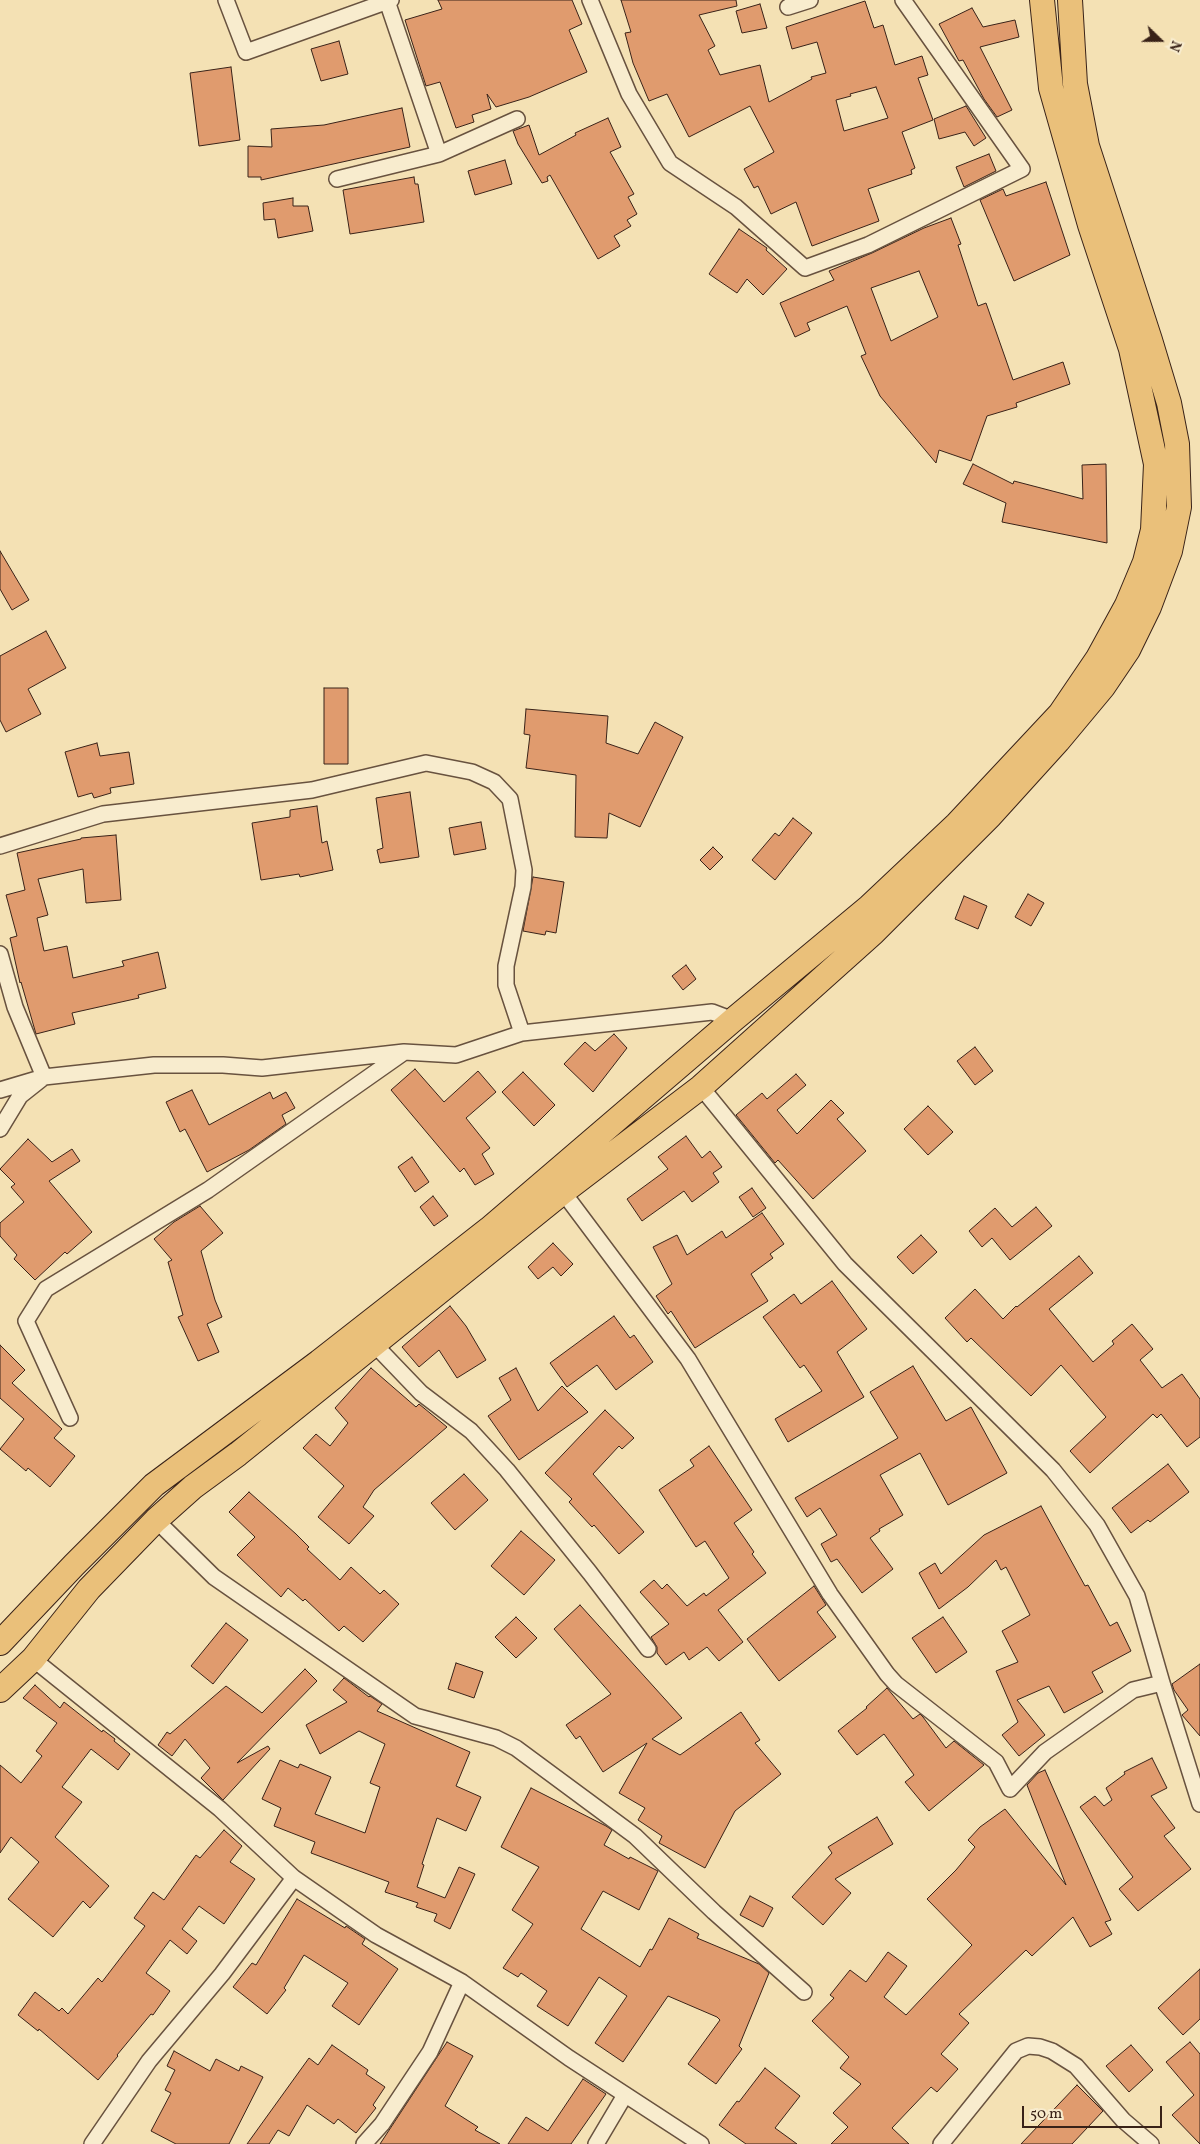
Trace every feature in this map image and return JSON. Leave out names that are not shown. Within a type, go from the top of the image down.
[{"type":"main road","points":[[0,1643],[74,1565],[154,1486],[319,1362],[489,1229],[733,1020],[870,907],[957,824],[1060,714],[1114,631],[1145,562],[1153,530],[1156,464],[1131,348],[1090,225],[1051,88],[1042,0]]},
{"type":"main road","points":[[0,1690],[33,1659],[89,1589],[156,1520],[192,1487],[238,1454],[373,1343],[563,1192],[701,1087],[873,933],[925,883],[1058,741],[1103,687],[1128,650],[1149,607],[1170,551],[1179,507],[1177,444],[1169,403],[1150,340],[1087,146],[1075,84],[1070,0]]},
{"type":"street","points":[[226,0],[246,52],[389,1],[439,154]]},
{"type":"street","points":[[590,0],[629,94],[670,163],[736,207],[805,268],[868,245],[1022,169],[903,0]]},
{"type":"street","points":[[788,7],[810,0]]},
{"type":"street","points":[[337,179],[439,154],[517,119]]},
{"type":"street","points":[[0,846],[103,814],[312,790],[426,763],[472,772],[494,782],[510,799],[524,870],[523,887],[506,966],[506,985],[522,1033]]},
{"type":"street","points":[[0,954],[15,1006],[44,1077]]},
{"type":"street","points":[[0,1090],[44,1077],[154,1064],[224,1065],[262,1068],[404,1052],[456,1054],[522,1033],[712,1012],[733,1020]]},
{"type":"street","points":[[70,1418],[26,1320],[46,1289],[208,1190],[404,1052]]},
{"type":"street","points":[[0,1129],[20,1096],[44,1077]]},
{"type":"street","points":[[701,1087],[845,1264],[1053,1470],[1097,1525],[1137,1596],[1200,1804]]},
{"type":"street","points":[[563,1192],[688,1359],[830,1594],[886,1674],[896,1684],[996,1762],[1010,1789],[1045,1752],[1133,1690],[1162,1683]]},
{"type":"street","points":[[373,1343],[421,1393],[471,1431],[507,1470],[648,1649]]},
{"type":"street","points":[[156,1520],[214,1577],[415,1716],[496,1738],[516,1748],[635,1836],[714,1912],[804,1992]]},
{"type":"street","points":[[33,1659],[220,1809],[294,1878],[376,1935],[462,1982],[569,2058],[701,2144]]},
{"type":"street","points":[[92,2144],[149,2061],[222,1974],[294,1878]]},
{"type":"street","points":[[364,2144],[382,2124],[430,2052],[462,1982]]},
{"type":"street","points":[[941,2144],[1016,2052],[1028,2046],[1052,2051],[1076,2066],[1123,2120],[1151,2144]]},
{"type":"street","points":[[596,2144],[624,2095]]},
{"type":"building","points":[[438,0],[572,0],[582,24],[569,30],[587,72],[529,97],[496,107],[487,94],[491,109],[472,115],[474,122],[456,128],[440,82],[426,86],[405,20],[442,9]]},
{"type":"building","points":[[621,0],[736,0],[737,6],[699,15],[715,46],[708,50],[720,75],[760,65],[769,102],[812,79],[811,77],[826,73],[817,42],[792,49],[786,27],[865,1],[874,28],[883,25],[895,65],[922,56],[928,75],[918,78],[933,120],[902,132],[915,168],[911,170],[912,174],[868,189],[879,221],[812,246],[796,202],[771,214],[758,186],[754,188],[744,169],[774,152],[750,106],[689,137],[667,94],[649,101],[633,63],[625,33],[631,32]],"holes":[[[876,87],[888,118],[844,131],[836,100]]]},
{"type":"building","points":[[760,4],[767,28],[742,33],[736,11]]},
{"type":"building","points":[[972,8],[983,27],[1015,20],[1019,37],[980,47],[1012,110],[997,117],[984,99],[963,60],[959,61],[939,24]]},
{"type":"building","points":[[339,41],[348,74],[321,81],[311,49]]},
{"type":"building","points":[[231,67],[240,140],[199,146],[190,73]]},
{"type":"building","points":[[966,106],[986,138],[974,146],[965,132],[939,139],[934,119]]},
{"type":"building","points":[[402,108],[410,147],[261,180],[261,177],[248,177],[248,146],[272,147],[271,129],[324,125]]},
{"type":"building","points":[[608,118],[621,147],[610,152],[634,194],[628,197],[637,214],[627,220],[631,226],[614,236],[620,246],[598,259],[550,175],[547,177],[548,181],[542,183],[518,144],[513,131],[529,125],[539,155],[576,135],[575,133]]},
{"type":"building","points":[[989,154],[996,171],[964,187],[956,167]]},
{"type":"building","points":[[505,160],[512,184],[475,195],[468,171]]},
{"type":"building","points":[[414,177],[415,184],[418,184],[424,222],[350,234],[343,190]]},
{"type":"building","points":[[1046,182],[1070,255],[1014,281],[980,200],[1003,189],[1006,196]]},
{"type":"building","points":[[293,198],[293,206],[308,206],[313,231],[278,238],[275,219],[264,220],[263,203]]},
{"type":"building","points":[[951,218],[961,244],[958,245],[978,306],[986,303],[1013,380],[1063,362],[1070,384],[1016,403],[1017,407],[987,416],[971,461],[939,450],[936,463],[880,396],[861,356],[866,354],[847,306],[807,323],[810,330],[795,337],[780,303],[834,280],[829,271],[924,228]],"holes":[[[919,271],[938,317],[891,341],[871,288]]]},
{"type":"building","points":[[739,229],[767,248],[766,250],[787,269],[763,295],[747,279],[737,293],[709,274]]},
{"type":"building","points":[[973,464],[1013,484],[1014,481],[1083,499],[1082,465],[1106,464],[1107,543],[1002,522],[1006,503],[963,484]]},
{"type":"building","points":[[0,551],[29,600],[12,610],[0,589]]},
{"type":"building","points":[[46,631],[66,668],[28,689],[41,714],[6,732],[0,720],[0,656]]},
{"type":"building","points":[[324,688],[348,688],[348,764],[324,764]]},
{"type":"building","points":[[526,709],[608,716],[606,743],[638,754],[655,722],[683,737],[640,827],[609,813],[607,838],[575,837],[576,775],[526,768],[530,735],[524,734]]},
{"type":"building","points":[[97,743],[100,756],[129,752],[134,784],[110,788],[111,793],[94,798],[92,793],[78,797],[65,752]]},
{"type":"building","points":[[410,792],[419,857],[380,863],[377,850],[383,848],[376,798]]},
{"type":"building","points":[[317,806],[322,843],[327,841],[333,870],[300,877],[299,874],[261,880],[252,823],[290,817],[290,810]]},
{"type":"building","points":[[793,818],[812,833],[775,880],[752,860],[775,833],[779,836]]},
{"type":"building","points":[[481,822],[486,849],[454,855],[449,828]]},
{"type":"building","points":[[116,835],[121,900],[86,903],[83,869],[38,879],[48,915],[37,918],[44,951],[67,946],[73,978],[124,966],[122,961],[158,952],[166,988],[138,995],[139,998],[72,1013],[75,1024],[36,1034],[20,983],[10,938],[17,936],[6,895],[25,890],[17,853],[81,838]]},
{"type":"building","points":[[713,847],[723,857],[710,870],[700,860]]},
{"type":"building","points":[[533,877],[564,882],[556,933],[546,931],[545,935],[523,931]]},
{"type":"building","points":[[1028,894],[1044,903],[1031,926],[1015,917]]},
{"type":"building","points":[[964,896],[987,906],[978,929],[955,919]]},
{"type":"building","points":[[686,965],[696,979],[683,990],[672,976]]},
{"type":"building","points":[[614,1034],[627,1048],[593,1092],[564,1064],[585,1042],[595,1051]]},
{"type":"building","points":[[975,1047],[993,1071],[975,1085],[957,1061]]},
{"type":"building","points":[[415,1069],[444,1102],[478,1071],[496,1092],[466,1118],[490,1148],[482,1154],[494,1174],[475,1185],[464,1168],[460,1172],[391,1090]]},
{"type":"building","points":[[523,1072],[555,1105],[534,1126],[502,1092]]},
{"type":"building","points":[[796,1074],[806,1085],[777,1110],[797,1134],[831,1100],[844,1113],[837,1119],[866,1151],[813,1199],[778,1160],[775,1163],[736,1115],[762,1093],[767,1099]]},
{"type":"building","points":[[192,1090],[209,1125],[270,1092],[273,1099],[286,1092],[295,1108],[282,1115],[286,1124],[249,1150],[207,1172],[185,1129],[180,1132],[166,1102]]},
{"type":"building","points":[[928,1106],[953,1132],[928,1155],[904,1129]]},
{"type":"building","points":[[686,1136],[702,1158],[710,1151],[722,1167],[713,1173],[719,1182],[692,1202],[684,1191],[642,1221],[627,1199],[668,1169],[658,1157]]},
{"type":"building","points":[[28,1139],[52,1162],[72,1149],[80,1161],[49,1181],[92,1232],[67,1254],[65,1252],[35,1280],[14,1259],[17,1255],[0,1236],[0,1223],[24,1202],[11,1187],[15,1184],[0,1169]]},
{"type":"building","points":[[412,1157],[429,1182],[415,1192],[398,1167]]},
{"type":"building","points":[[752,1188],[766,1208],[753,1217],[739,1197]]},
{"type":"building","points":[[433,1196],[448,1216],[434,1226],[420,1207]]},
{"type":"building","points":[[200,1206],[223,1233],[201,1251],[215,1300],[222,1317],[207,1324],[219,1352],[198,1361],[178,1317],[183,1315],[168,1262],[172,1260],[154,1239],[174,1222]]},
{"type":"building","points":[[1036,1207],[1052,1226],[1010,1260],[992,1238],[982,1247],[969,1231],[995,1208],[1012,1227]]},
{"type":"building","points":[[762,1213],[784,1244],[770,1254],[773,1258],[751,1274],[768,1301],[695,1348],[671,1311],[668,1314],[656,1296],[672,1284],[653,1247],[677,1235],[687,1255],[722,1231],[726,1238]]},
{"type":"building","points":[[921,1235],[937,1252],[913,1274],[897,1257]]},
{"type":"building","points":[[553,1243],[573,1264],[561,1276],[553,1267],[538,1279],[528,1267]]},
{"type":"building","points":[[1079,1256],[1093,1273],[1049,1309],[1093,1362],[1114,1344],[1112,1341],[1132,1324],[1153,1349],[1140,1360],[1162,1388],[1182,1374],[1200,1399],[1200,1437],[1187,1447],[1161,1414],[1157,1418],[1153,1414],[1090,1473],[1070,1451],[1106,1417],[1061,1365],[1031,1396],[971,1338],[967,1342],[945,1318],[975,1289],[1003,1319],[1016,1306]]},
{"type":"building","points":[[832,1281],[867,1329],[837,1352],[864,1397],[788,1442],[775,1419],[822,1391],[804,1365],[800,1368],[763,1317],[794,1294],[801,1304]]},
{"type":"building","points":[[450,1306],[466,1326],[486,1360],[457,1378],[439,1350],[419,1367],[402,1347]]},
{"type":"building","points":[[614,1316],[630,1338],[634,1335],[653,1362],[616,1390],[597,1365],[567,1387],[550,1363]]},
{"type":"building","points":[[0,1345],[25,1370],[12,1383],[62,1429],[54,1438],[75,1456],[50,1487],[28,1468],[26,1471],[0,1449],[24,1419],[0,1398]]},
{"type":"building","points":[[913,1366],[946,1421],[971,1407],[1007,1473],[948,1505],[920,1453],[880,1475],[903,1515],[879,1529],[880,1531],[870,1538],[893,1569],[862,1593],[837,1559],[831,1562],[821,1544],[837,1535],[820,1508],[807,1517],[795,1498],[898,1438],[870,1392]]},
{"type":"building","points":[[371,1368],[416,1407],[419,1404],[447,1427],[374,1490],[363,1507],[374,1516],[349,1544],[318,1517],[344,1486],[303,1448],[316,1434],[330,1446],[348,1423],[335,1408]]},
{"type":"building","points":[[516,1368],[538,1411],[562,1386],[588,1412],[519,1460],[488,1416],[511,1400],[499,1378]]},
{"type":"building","points":[[605,1410],[634,1438],[622,1449],[619,1446],[593,1474],[644,1532],[619,1554],[594,1525],[592,1527],[569,1502],[572,1499],[545,1473]]},
{"type":"building","points":[[709,1446],[752,1510],[734,1523],[754,1552],[752,1554],[766,1573],[718,1610],[743,1642],[719,1661],[707,1647],[689,1660],[684,1652],[666,1665],[657,1653],[657,1647],[651,1637],[669,1624],[640,1592],[654,1580],[662,1589],[667,1584],[687,1606],[704,1593],[706,1596],[729,1578],[705,1541],[696,1547],[659,1490],[694,1466],[690,1460]]},
{"type":"building","points":[[1168,1464],[1189,1492],[1150,1522],[1148,1520],[1131,1533],[1112,1508]]},
{"type":"building","points":[[464,1474],[488,1500],[455,1530],[431,1503]]},
{"type":"building","points":[[249,1492],[296,1534],[309,1547],[307,1549],[340,1580],[351,1567],[380,1594],[384,1590],[399,1604],[363,1642],[344,1626],[339,1631],[305,1599],[303,1601],[288,1588],[281,1597],[237,1555],[255,1537],[229,1512]]},
{"type":"building","points":[[1041,1506],[1085,1586],[1088,1585],[1110,1626],[1117,1622],[1131,1651],[1092,1672],[1103,1692],[1064,1713],[1049,1686],[1017,1700],[1045,1735],[1019,1756],[1002,1735],[1018,1722],[996,1671],[1018,1662],[1002,1631],[1030,1615],[1006,1567],[1001,1570],[996,1560],[968,1587],[939,1609],[919,1573],[935,1563],[941,1574],[984,1535]]},
{"type":"building","points":[[521,1531],[555,1560],[524,1595],[491,1566]]},
{"type":"building","points":[[814,1586],[826,1605],[817,1612],[836,1637],[779,1681],[747,1639]]},
{"type":"building","points":[[580,1605],[682,1718],[652,1739],[680,1755],[741,1712],[760,1740],[755,1743],[781,1774],[735,1811],[705,1868],[659,1843],[662,1836],[638,1820],[645,1808],[619,1793],[647,1743],[603,1772],[580,1736],[576,1739],[566,1725],[611,1694],[554,1629]]},
{"type":"building","points":[[516,1617],[537,1638],[516,1658],[495,1637]]},
{"type":"building","points":[[943,1617],[967,1652],[936,1673],[912,1638]]},
{"type":"building","points":[[226,1623],[248,1640],[213,1684],[191,1666]]},
{"type":"building","points":[[456,1663],[483,1672],[474,1698],[448,1689]]},
{"type":"building","points":[[1200,1664],[1200,1736],[1182,1715],[1188,1710],[1172,1684]]},
{"type":"building","points":[[305,1669],[317,1681],[237,1763],[268,1746],[270,1749],[223,1800],[201,1778],[210,1768],[185,1739],[172,1756],[158,1745],[167,1732],[170,1734],[226,1686],[262,1713]]},
{"type":"building","points":[[344,1678],[369,1697],[382,1704],[377,1711],[470,1752],[456,1786],[481,1797],[466,1831],[437,1818],[422,1864],[424,1865],[417,1887],[445,1898],[459,1867],[475,1874],[450,1929],[434,1921],[437,1914],[416,1907],[418,1903],[385,1892],[389,1882],[311,1853],[315,1842],[274,1826],[281,1808],[262,1799],[280,1760],[298,1768],[300,1764],[331,1777],[315,1814],[365,1833],[380,1787],[370,1783],[385,1744],[359,1731],[320,1754],[306,1725],[347,1702],[333,1690]]},
{"type":"building","points":[[35,1685],[60,1708],[64,1702],[102,1732],[103,1730],[115,1739],[114,1741],[130,1754],[118,1770],[91,1749],[62,1787],[82,1802],[55,1837],[109,1886],[90,1908],[83,1901],[53,1937],[8,1899],[39,1862],[11,1837],[0,1853],[0,1765],[21,1783],[42,1756],[36,1751],[57,1723],[23,1698]]},
{"type":"building","points":[[887,1688],[913,1719],[920,1714],[923,1717],[946,1748],[954,1741],[984,1765],[929,1811],[905,1782],[914,1775],[884,1734],[857,1755],[838,1731],[867,1708]]},
{"type":"building","points":[[1152,1758],[1167,1788],[1151,1796],[1175,1828],[1164,1836],[1191,1869],[1138,1911],[1119,1889],[1133,1877],[1080,1807],[1095,1796],[1104,1806],[1112,1800],[1106,1788],[1125,1774],[1124,1772]]},
{"type":"building","points":[[1045,1770],[1111,1920],[1105,1922],[1112,1934],[1090,1947],[1073,1917],[1032,1956],[1026,1950],[959,2014],[969,2023],[941,2054],[958,2069],[937,2092],[931,2087],[892,2128],[909,2144],[831,2144],[848,2127],[833,2113],[861,2084],[840,2068],[849,2057],[812,2021],[834,1998],[830,1995],[850,1970],[866,1982],[888,1952],[907,1966],[884,1997],[906,2015],[972,1945],[927,1899],[956,1870],[975,1847],[968,1840],[980,1827],[1005,1809],[1066,1885],[1027,1785],[1038,1773]]},
{"type":"building","points":[[531,1788],[606,1826],[612,1830],[604,1845],[629,1859],[630,1857],[658,1871],[639,1910],[603,1891],[581,1929],[640,1967],[650,1949],[652,1950],[669,1918],[699,1934],[697,1938],[759,1964],[769,1973],[739,2046],[742,2049],[716,2084],[688,2064],[720,2020],[717,2017],[668,1996],[623,2062],[595,2043],[627,1996],[599,1977],[568,2026],[537,2006],[547,1991],[521,1973],[518,1977],[503,1968],[533,1924],[512,1910],[539,1867],[501,1847]]},
{"type":"building","points":[[877,1817],[893,1844],[835,1879],[851,1893],[823,1925],[792,1897],[832,1853],[828,1847]]},
{"type":"building","points":[[224,1830],[242,1846],[230,1862],[255,1879],[224,1924],[199,1906],[182,1929],[197,1941],[187,1954],[170,1940],[146,1973],[170,1991],[153,2015],[151,2014],[98,2080],[39,2029],[38,2031],[18,2015],[35,1992],[59,2011],[62,2008],[68,2014],[98,1978],[102,1982],[145,1926],[134,1918],[153,1892],[164,1900],[196,1855],[200,1858]]},
{"type":"building","points":[[750,1896],[773,1908],[763,1927],[740,1915]]},
{"type":"building","points":[[297,1899],[345,1928],[346,1926],[365,1939],[362,1944],[398,1969],[359,2025],[332,2006],[348,1983],[304,1955],[284,1988],[286,1990],[267,2014],[233,1987],[252,1963],[256,1965]]},
{"type":"building","points":[[1200,1969],[1200,2019],[1183,2035],[1158,2008]]},
{"type":"building","points":[[447,2042],[473,2056],[445,2106],[478,2127],[475,2130],[500,2144],[380,2144]]},
{"type":"building","points":[[1190,2042],[1200,2054],[1200,2144],[1172,2115],[1194,2095],[1166,2062]]},
{"type":"building","points":[[332,2045],[368,2070],[366,2074],[385,2087],[373,2105],[376,2108],[356,2133],[338,2119],[334,2124],[307,2105],[289,2136],[278,2130],[269,2144],[247,2144],[309,2058],[318,2065]]},
{"type":"building","points":[[1131,2045],[1153,2070],[1129,2092],[1106,2066]]},
{"type":"building","points":[[174,2051],[210,2071],[216,2059],[239,2071],[241,2066],[263,2077],[229,2144],[176,2144],[151,2131],[171,2093],[165,2090],[175,2070],[167,2066]]},
{"type":"building","points":[[765,2068],[800,2096],[775,2128],[797,2144],[746,2144],[719,2125]]},
{"type":"building","points":[[583,2079],[606,2094],[571,2144],[508,2144],[526,2117],[548,2131]]},
{"type":"building","points":[[1077,2085],[1103,2111],[1072,2144],[1021,2144]]}]
